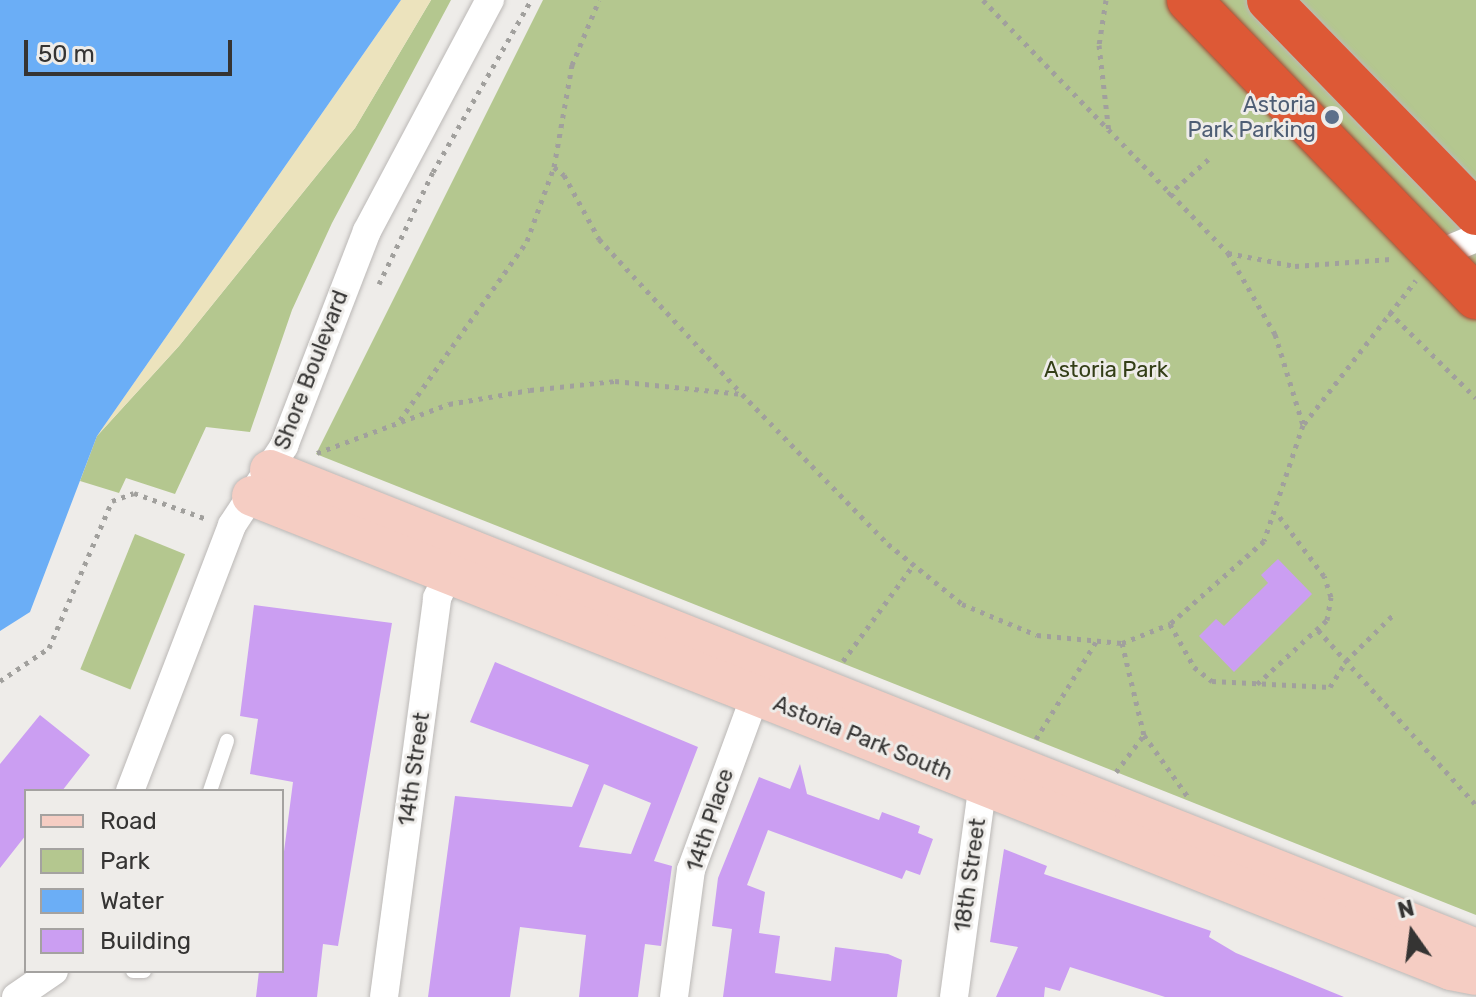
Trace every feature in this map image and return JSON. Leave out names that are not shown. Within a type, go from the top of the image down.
[{"type":"highway","points":[[1189,0],[1476,297]]},
{"type":"highway","points":[[1269,0],[1476,213]]},
{"type":"street","name":"Shore Boulevard","points":[[131,789],[232,525],[269,471],[367,231],[490,0]]},
{"type":"street","points":[[1438,254],[1476,238]]},
{"type":"street","name":"Astoria Park South","points":[[269,471],[455,560],[755,696],[984,770],[1476,949]]},
{"type":"street","name":"Astoria Park South","points":[[455,560],[984,770],[1451,970],[1476,975]]},
{"type":"street","name":"14th Street","points":[[384,997],[437,598],[455,560]]},
{"type":"street","name":"14th Place","points":[[674,997],[691,870],[755,696]]},
{"type":"street","name":"18th Street","points":[[954,997],[984,770]]},
{"type":"street","points":[[16,997],[53,973]]},
{"type":"street","points":[[55,997],[56,973]]},
{"type":"lane","points":[[211,789],[227,741]]},
{"type":"path","points":[[372,297],[433,172],[531,0]]},
{"type":"path","points":[[400,421],[501,285],[527,241],[554,167],[572,65],[599,0]]},
{"type":"path","points":[[983,0],[1168,195],[1228,253],[1275,334],[1303,425]]},
{"type":"path","points":[[1106,0],[1099,45],[1109,134]]},
{"type":"path","points":[[1168,195],[1212,156]]},
{"type":"path","points":[[554,167],[564,175],[599,239],[742,394],[914,564],[962,604],[1037,635],[1096,642],[1122,643],[1170,624],[1264,541],[1303,425],[1389,312],[1438,254]]},
{"type":"path","points":[[1228,253],[1295,266],[1438,254]]},
{"type":"path","points":[[1389,312],[1476,398]]},
{"type":"path","points":[[318,440],[313,455],[449,404],[615,381],[742,394]]},
{"type":"path","points":[[0,681],[49,648],[112,501],[134,493],[207,519]]},
{"type":"path","points":[[1257,684],[1318,630],[1331,597],[1324,576],[1275,512]]},
{"type":"path","points":[[843,661],[914,564]]},
{"type":"path","points":[[1170,624],[1194,667],[1212,681],[1330,687],[1346,661],[1395,613]]},
{"type":"path","points":[[1318,630],[1476,805]]},
{"type":"path","points":[[1034,743],[1096,642]]},
{"type":"path","points":[[1122,643],[1144,735],[1195,804]]},
{"type":"path","points":[[1110,778],[1144,735]]},
{"type":"green space","points":[[431,0],[451,0],[332,223],[292,310],[250,432],[206,427],[175,494],[126,478],[119,493],[80,481],[97,436],[179,346],[355,128]]},
{"type":"green space","name":"Astoria Park","points":[[543,0],[1476,0],[1476,915],[316,454]]},
{"type":"green space","points":[[135,534],[185,554],[130,690],[80,669]]},
{"type":"sand","points":[[401,0],[431,0],[355,128],[179,346],[97,436]]},
{"type":"water","points":[[0,0],[401,0],[97,436],[30,612],[0,631]]},
{"type":"building","points":[[1278,559],[1312,594],[1234,672],[1199,636],[1216,619],[1224,626],[1268,583],[1261,575]]},
{"type":"building","points":[[254,605],[392,623],[338,946],[323,944],[317,997],[256,997],[259,973],[284,973],[284,852],[293,782],[250,774],[258,719],[240,716]]},
{"type":"building","points":[[495,662],[698,747],[654,861],[672,866],[661,946],[645,944],[638,997],[579,997],[586,935],[520,927],[510,997],[428,997],[455,796],[572,807],[589,765],[470,722]],"holes":[[[604,784],[651,803],[631,854],[579,847]]]},
{"type":"building","points":[[40,715],[90,755],[64,789],[24,789],[24,838],[0,868],[0,764]]},
{"type":"building","points":[[800,764],[807,794],[879,820],[882,812],[920,826],[918,833],[933,839],[920,875],[906,870],[902,879],[768,830],[747,885],[765,892],[759,933],[780,936],[775,973],[831,981],[835,947],[888,954],[902,960],[897,997],[723,997],[732,929],[712,926],[718,878],[759,777],[790,789]]},
{"type":"building","points":[[1004,849],[1047,866],[1044,874],[1211,931],[1209,937],[1236,953],[1344,997],[1165,997],[1070,967],[1060,991],[1045,987],[1044,997],[996,997],[1018,947],[990,942]]},
{"type":"place","name":"Astoria Park Parking","points":[[1332,117]]}]
